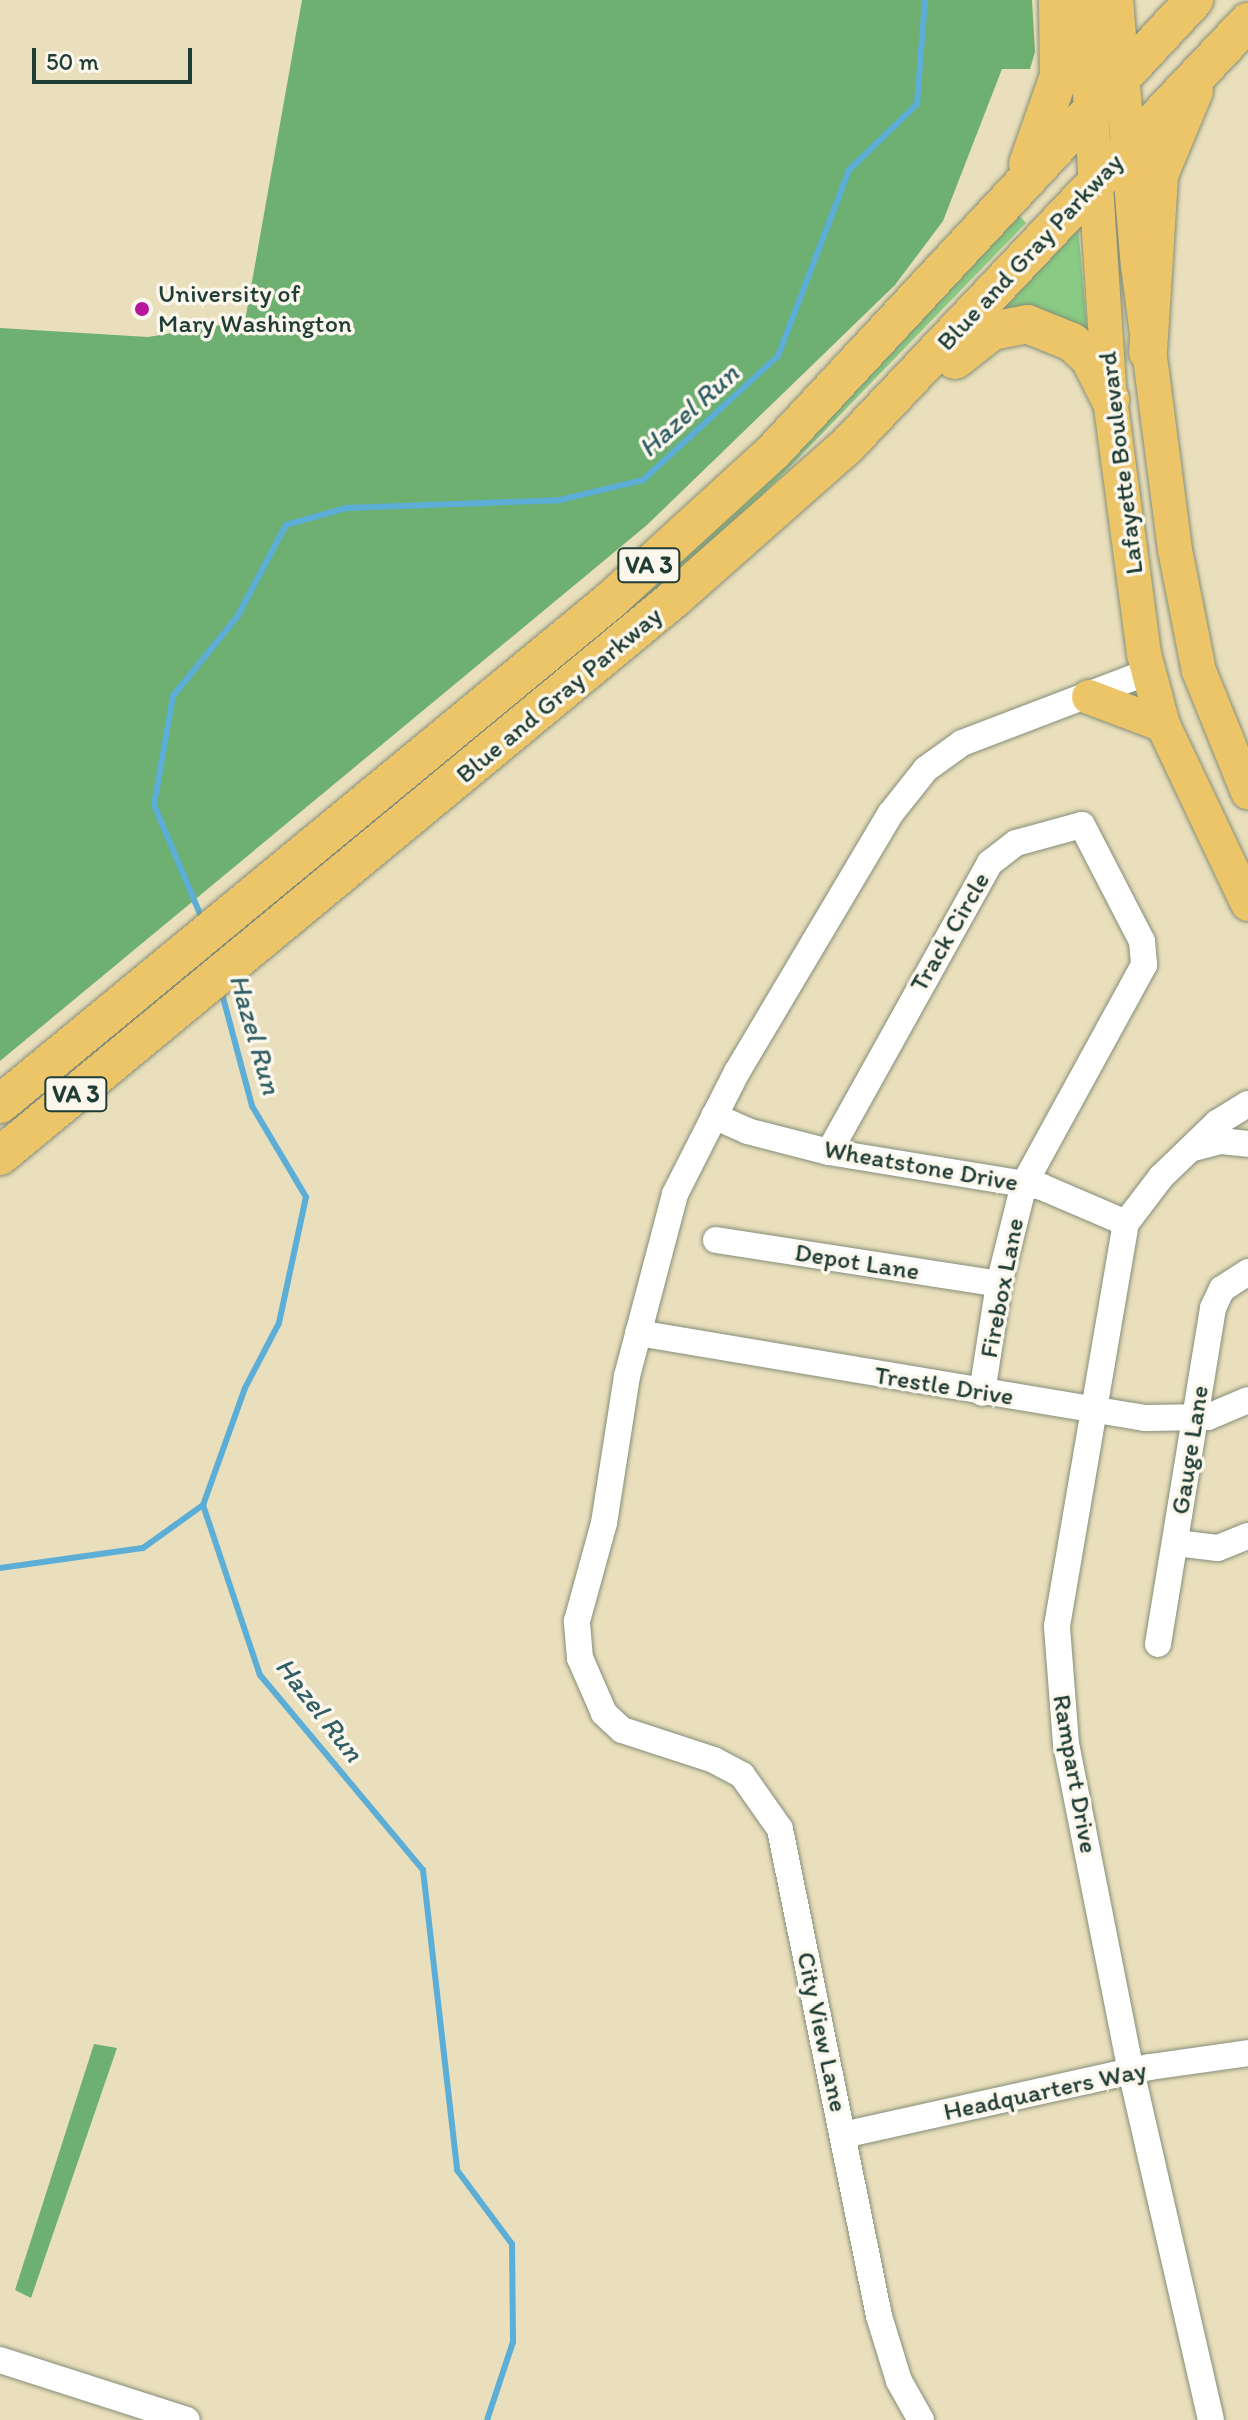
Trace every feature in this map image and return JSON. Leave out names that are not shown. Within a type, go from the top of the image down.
[{"type":"highway","points":[[1012,200],[1053,103],[1059,61],[1058,0]]},
{"type":"highway","name":"Blue and Gray Parkway","points":[[0,1104],[611,600],[775,450],[1012,200],[1094,105],[1194,0]]},
{"type":"highway","name":"Blue and Gray Parkway","points":[[0,1156],[675,598],[847,446],[907,385],[1095,179],[1248,22]]},
{"type":"highway","points":[[1148,352],[1159,175],[1206,65]]},
{"type":"highway","points":[[907,385],[936,372],[992,331],[1024,324],[1072,342],[1090,359],[1110,399]]},
{"type":"main road","name":"Lafayette Boulevard","points":[[1084,0],[1094,105],[1095,179],[1110,399],[1148,672],[1163,725],[1248,904]]},
{"type":"main road","name":"Lafayette Boulevard","points":[[1116,0],[1126,148],[1148,352],[1175,550],[1195,655],[1248,792]]},
{"type":"main road","points":[[1148,672],[1181,672],[1209,696]]},
{"type":"main road","points":[[1089,697],[1163,725]]},
{"type":"street","points":[[638,1333],[675,1194],[714,1116],[910,787],[962,743],[1148,672]]},
{"type":"street","name":"Track Circle","points":[[829,1152],[990,863],[1016,843],[1082,825],[1142,941],[1144,965],[1024,1184]]},
{"type":"street","name":"Rampart Drive","points":[[1211,2420],[1131,2072],[1066,1744],[1059,1684],[1057,1626],[1126,1223],[1161,1177],[1217,1123],[1248,1104]]},
{"type":"street","name":"Wheatstone Drive","points":[[714,1116],[747,1131],[829,1152],[1056,1191],[1126,1223]]},
{"type":"street","points":[[1194,1148],[1221,1141],[1248,1144]]},
{"type":"street","name":"Firebox Lane","points":[[982,1393],[999,1284],[1024,1184]]},
{"type":"street","name":"Depot Lane","points":[[716,1240],[999,1284]]},
{"type":"street","name":"Gauge Lane","points":[[1158,1644],[1215,1302],[1226,1285],[1248,1272]]},
{"type":"street","name":"Trestle Drive","points":[[638,1333],[1092,1409],[1195,1419],[1248,1400]]},
{"type":"street","name":"City View Lane","points":[[638,1333],[604,1523],[577,1621],[580,1658],[604,1713],[622,1730],[714,1760],[742,1775],[780,1829],[879,2316],[899,2381],[921,2420]]},
{"type":"street","points":[[1176,1543],[1218,1548],[1248,1536]]},
{"type":"street","name":"Headquarters Way","points":[[843,2135],[1131,2072],[1248,2053]]},
{"type":"street","points":[[0,2360],[187,2420]]},
{"type":"green space","points":[[302,0],[1032,0],[1035,52],[1030,69],[1002,69],[943,221],[895,285],[647,525],[0,1061],[0,328],[148,337],[245,321]]},
{"type":"green space","points":[[1017,213],[1026,223],[711,548],[262,923],[257,907]]},
{"type":"green space","points":[[1078,226],[1088,339],[992,314]]},
{"type":"green space","points":[[94,2044],[117,2048],[31,2298],[15,2290]]},
{"type":"waterway","name":"Hazel Run","points":[[203,921],[154,805],[173,696],[237,617],[286,525],[346,508],[560,500],[643,480],[778,356],[849,170],[917,104],[925,0]]},
{"type":"waterway","name":"Hazel Run","points":[[221,990],[252,1106],[306,1197],[279,1323],[245,1388],[203,1505],[260,1675],[423,1870],[457,2170],[512,2244],[513,2342],[487,2420]]},
{"type":"waterway","points":[[0,1568],[143,1548],[203,1505]]},
{"type":"place","name":"University of Mary Washington","points":[[142,309]]}]
